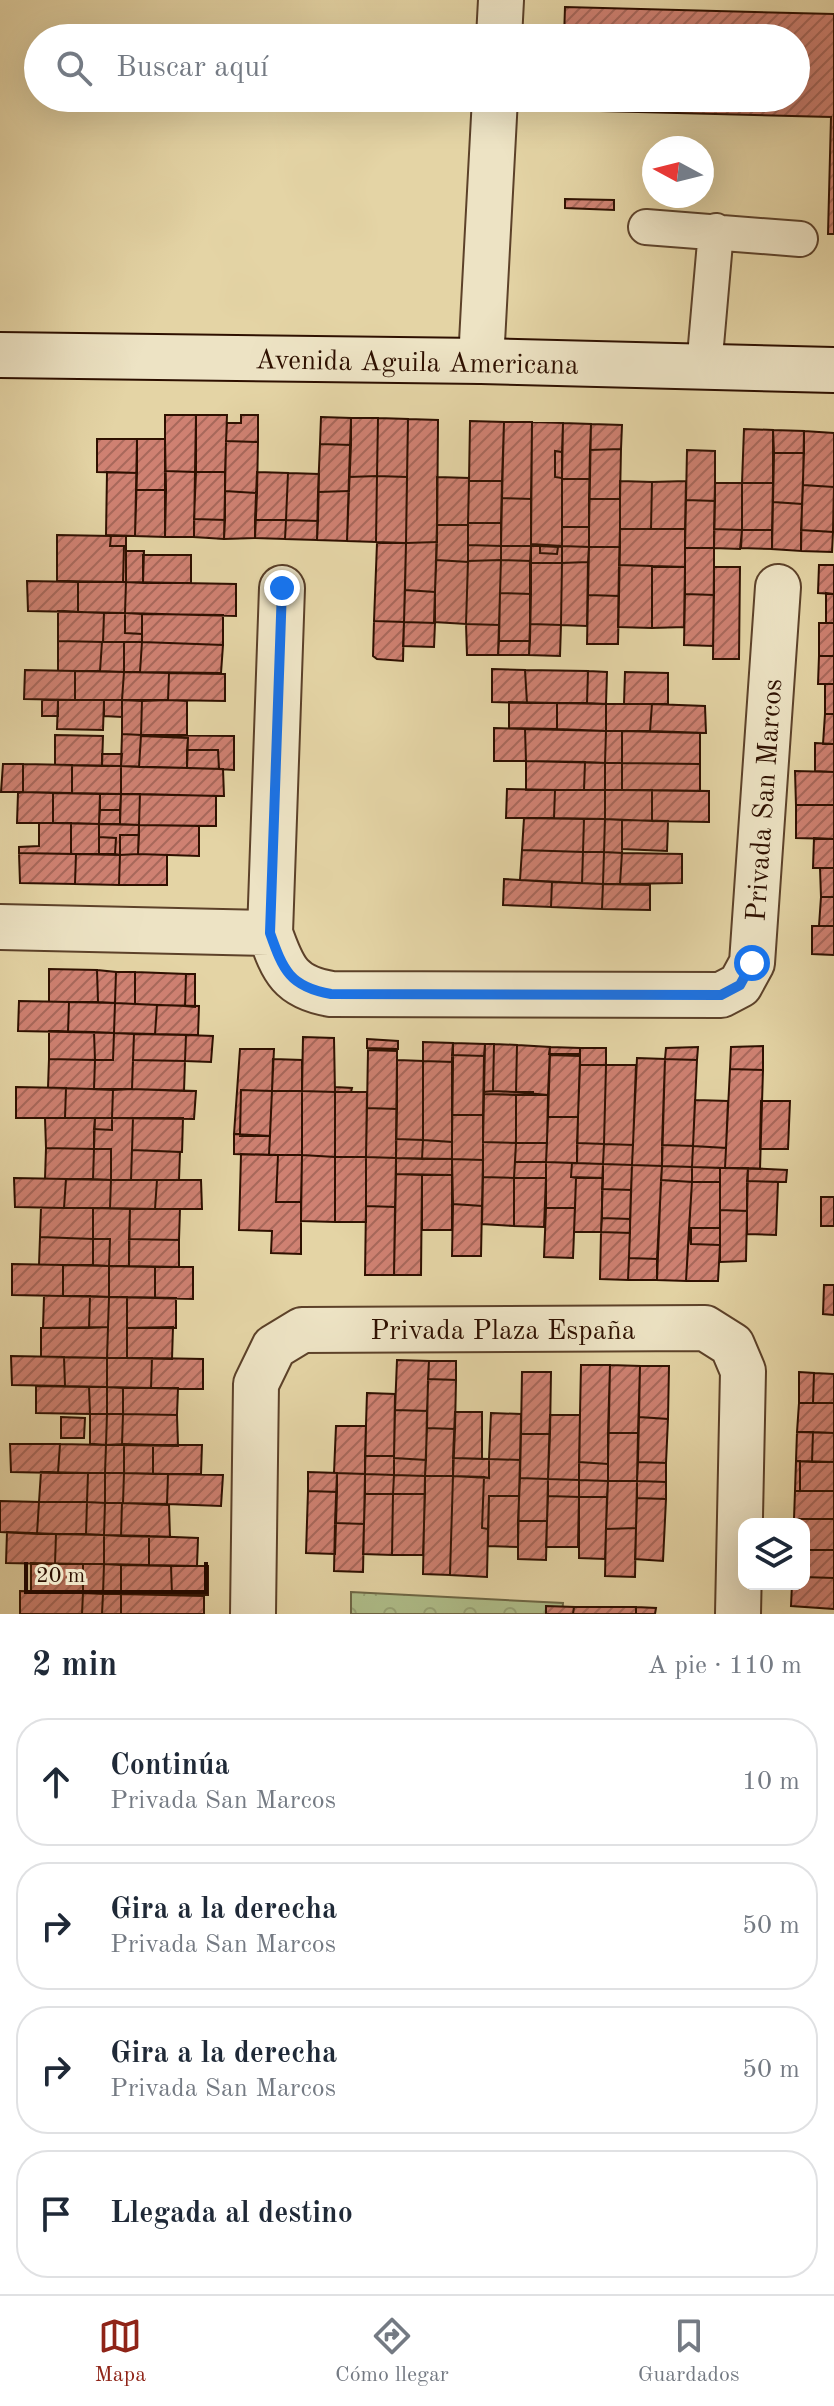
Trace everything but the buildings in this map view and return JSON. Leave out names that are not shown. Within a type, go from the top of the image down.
[{"type":"street","points":[[500,24],[501,0]]},
{"type":"street","points":[[481,361],[494,112]]},
{"type":"street","name":"Avenida Aguila Americana","points":[[0,355],[481,361],[834,370]]},
{"type":"street","name":"Privada San Marcos","points":[[282,588],[270,933],[282,966],[306,990],[331,994],[721,995],[740,985],[752,963],[778,587]]},
{"type":"street","points":[[0,927],[270,933]]},
{"type":"street","name":"Privada Plaza España","points":[[253,1614],[256,1384],[274,1347],[302,1330],[705,1328],[732,1345],[743,1371],[738,1614]]},
{"type":"lane","points":[[646,227],[800,239]]},
{"type":"lane","points":[[704,368],[716,231]]},
{"type":"green space","points":[[351,1592],[563,1603],[562,1614],[351,1614]]},
{"type":"route","points":[[282,588],[270,933],[282,966],[306,990],[331,994],[721,995],[740,985],[752,963]]}]
